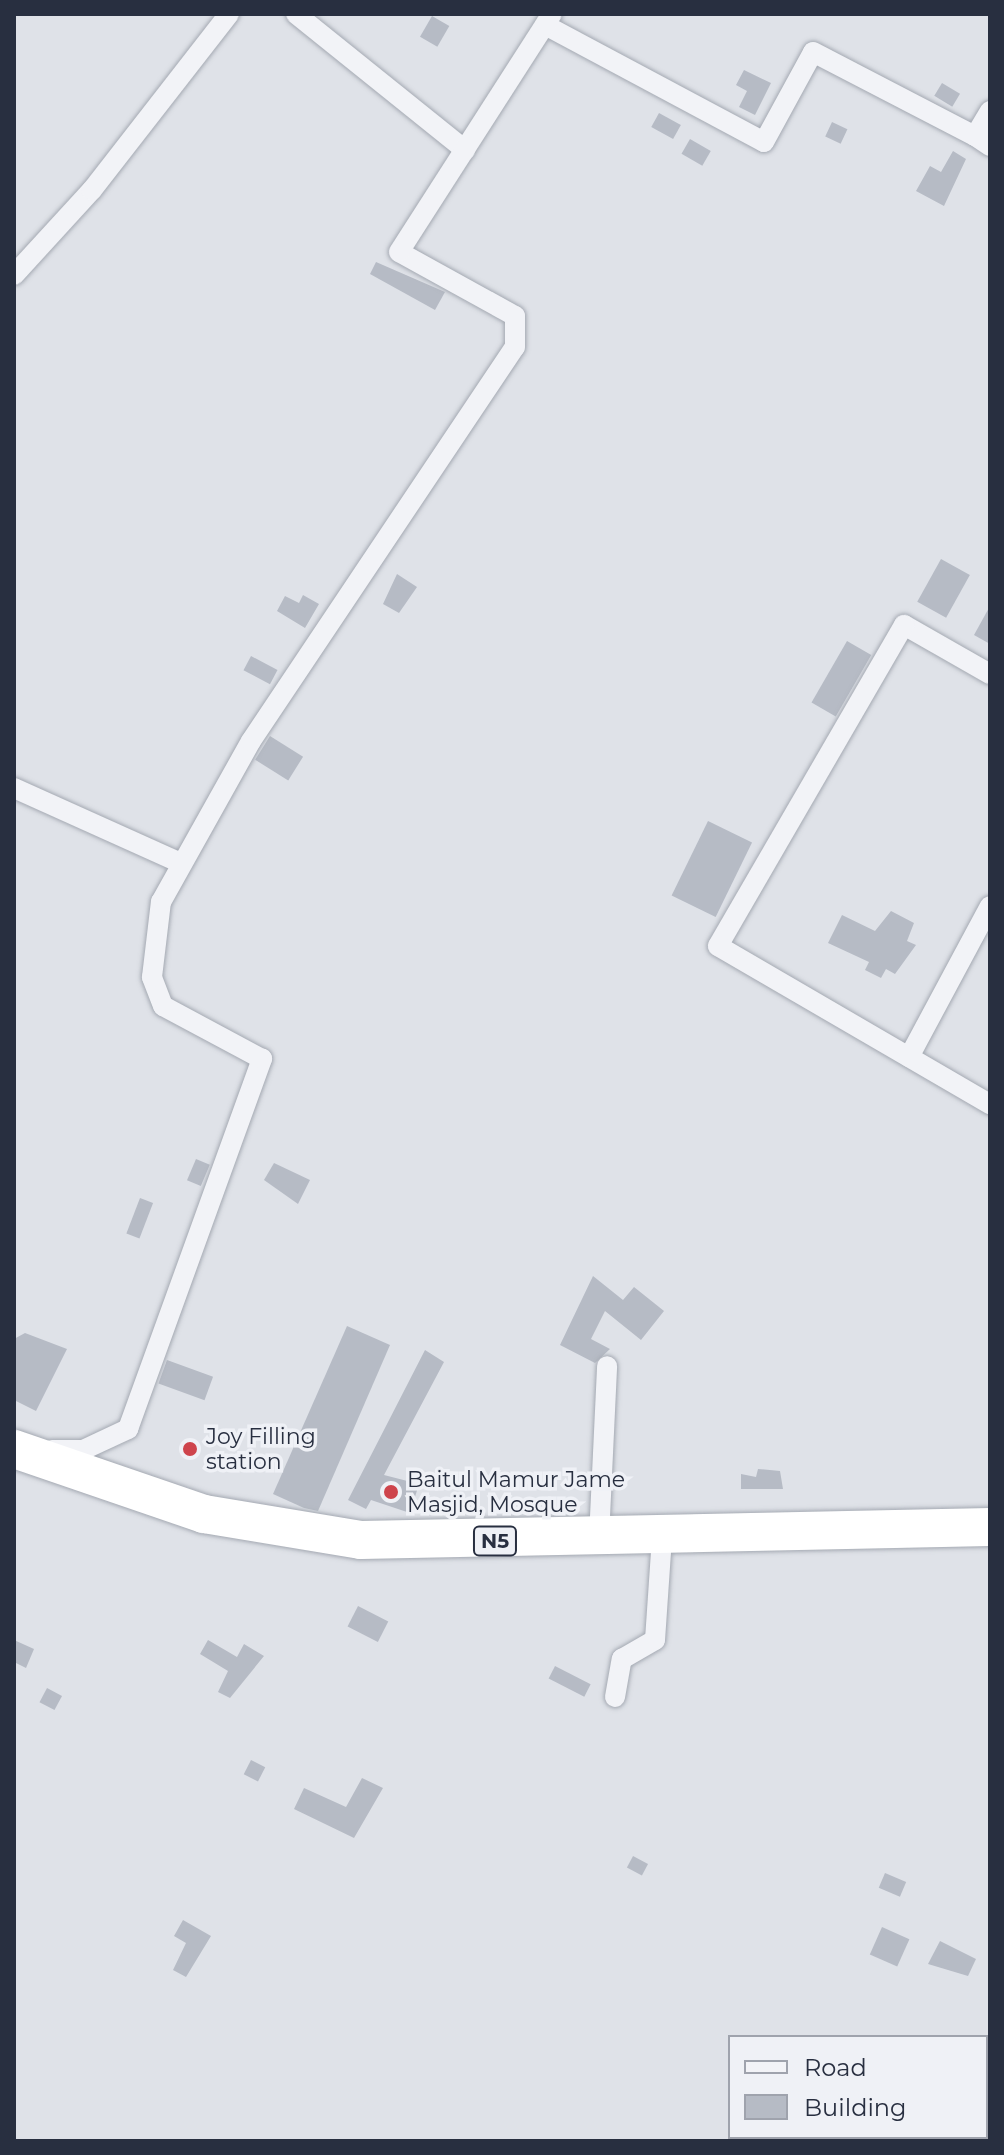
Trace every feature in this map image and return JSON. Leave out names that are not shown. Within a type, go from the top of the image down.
[{"type":"highway","name":"N5","points":[[15,1451],[165,1503],[288,1532],[407,1543],[990,1527]]},
{"type":"street","points":[[14,275],[92,190],[229,14]]},
{"type":"street","points":[[296,14],[465,150]]},
{"type":"street","points":[[15,1451],[83,1450],[128,1429],[262,1059],[184,1022],[155,993],[154,928],[179,862],[251,741],[515,347],[515,316],[399,252],[549,20],[764,142],[813,52],[983,141],[990,111]]},
{"type":"street","points":[[990,674],[904,625],[718,946],[990,1104]]},
{"type":"street","points":[[14,788],[179,862]]},
{"type":"street","points":[[909,1057],[990,906]]},
{"type":"street","points":[[599,1538],[607,1366]]},
{"type":"street","points":[[615,1697],[622,1659],[655,1640],[662,1536]]},
{"type":"building","points":[[432,16],[449,26],[437,47],[420,37]]},
{"type":"building","points":[[744,70],[771,83],[755,115],[739,107],[747,91],[736,85]]},
{"type":"building","points":[[942,83],[960,94],[952,107],[934,96]]},
{"type":"building","points":[[659,113],[681,125],[673,139],[651,127]]},
{"type":"building","points":[[832,122],[847,129],[841,144],[825,137]]},
{"type":"building","points":[[690,139],[711,151],[702,166],[682,154]]},
{"type":"building","points":[[953,151],[966,159],[944,206],[916,191],[930,166],[941,172]]},
{"type":"building","points":[[376,262],[445,292],[435,310],[370,274]]},
{"type":"building","points":[[941,559],[970,575],[946,618],[917,602]]},
{"type":"building","points":[[397,574],[417,587],[399,613],[383,604]]},
{"type":"building","points":[[303,595],[319,604],[305,628],[277,611],[285,596],[299,603]]},
{"type":"building","points":[[990,606],[990,644],[974,635]]},
{"type":"building","points":[[847,641],[871,655],[836,716],[812,702]]},
{"type":"building","points":[[251,656],[277,670],[270,684],[243,670]]},
{"type":"building","points":[[270,736],[303,757],[288,780],[255,760]]},
{"type":"building","points":[[708,821],[752,842],[716,917],[672,896]]},
{"type":"building","points":[[891,911],[914,923],[907,941],[916,945],[895,974],[886,969],[881,978],[865,970],[869,962],[828,943],[842,915],[875,931]]},
{"type":"building","points":[[196,1159],[210,1165],[201,1186],[187,1180]]},
{"type":"building","points":[[274,1163],[310,1180],[298,1204],[264,1180]]},
{"type":"building","points":[[140,1198],[153,1203],[139,1238],[126,1233]]},
{"type":"building","points":[[593,1276],[623,1300],[634,1287],[664,1311],[641,1340],[605,1311],[591,1339],[610,1349],[595,1363],[560,1345]]},
{"type":"building","points":[[347,1326],[390,1345],[318,1511],[273,1494]]},
{"type":"building","points":[[25,1333],[67,1349],[36,1411],[14,1400],[14,1339]]},
{"type":"building","points":[[425,1350],[444,1362],[384,1475],[419,1484],[410,1513],[371,1500],[366,1509],[348,1500]]},
{"type":"building","points":[[167,1360],[213,1377],[204,1400],[158,1383]]},
{"type":"building","points":[[758,1469],[780,1471],[783,1489],[741,1489],[741,1474],[756,1477]]},
{"type":"building","points":[[358,1606],[388,1621],[378,1642],[348,1626]]},
{"type":"building","points":[[14,1640],[34,1649],[26,1668],[14,1662]]},
{"type":"building","points":[[208,1640],[237,1657],[244,1644],[264,1656],[230,1698],[218,1692],[228,1671],[200,1654]]},
{"type":"building","points":[[555,1666],[591,1684],[584,1697],[549,1678]]},
{"type":"building","points":[[47,1688],[62,1696],[54,1710],[39,1702]]},
{"type":"building","points":[[251,1760],[265,1767],[258,1782],[244,1774]]},
{"type":"building","points":[[362,1778],[383,1788],[354,1838],[294,1809],[304,1788],[346,1807]]},
{"type":"building","points":[[633,1856],[648,1864],[642,1875],[627,1867]]},
{"type":"building","points":[[885,1873],[906,1882],[900,1897],[879,1888]]},
{"type":"building","points":[[183,1920],[211,1936],[186,1977],[173,1970],[186,1943],[174,1936]]},
{"type":"building","points":[[882,1927],[909,1939],[897,1967],[870,1954]]},
{"type":"building","points":[[940,1941],[976,1959],[968,1976],[928,1964]]},
{"type":"place","name":"Joy Filling station","points":[[190,1449]]},
{"type":"place","name":"Baitul Mamur Jame Masjid, Mosque","points":[[391,1492]]}]
